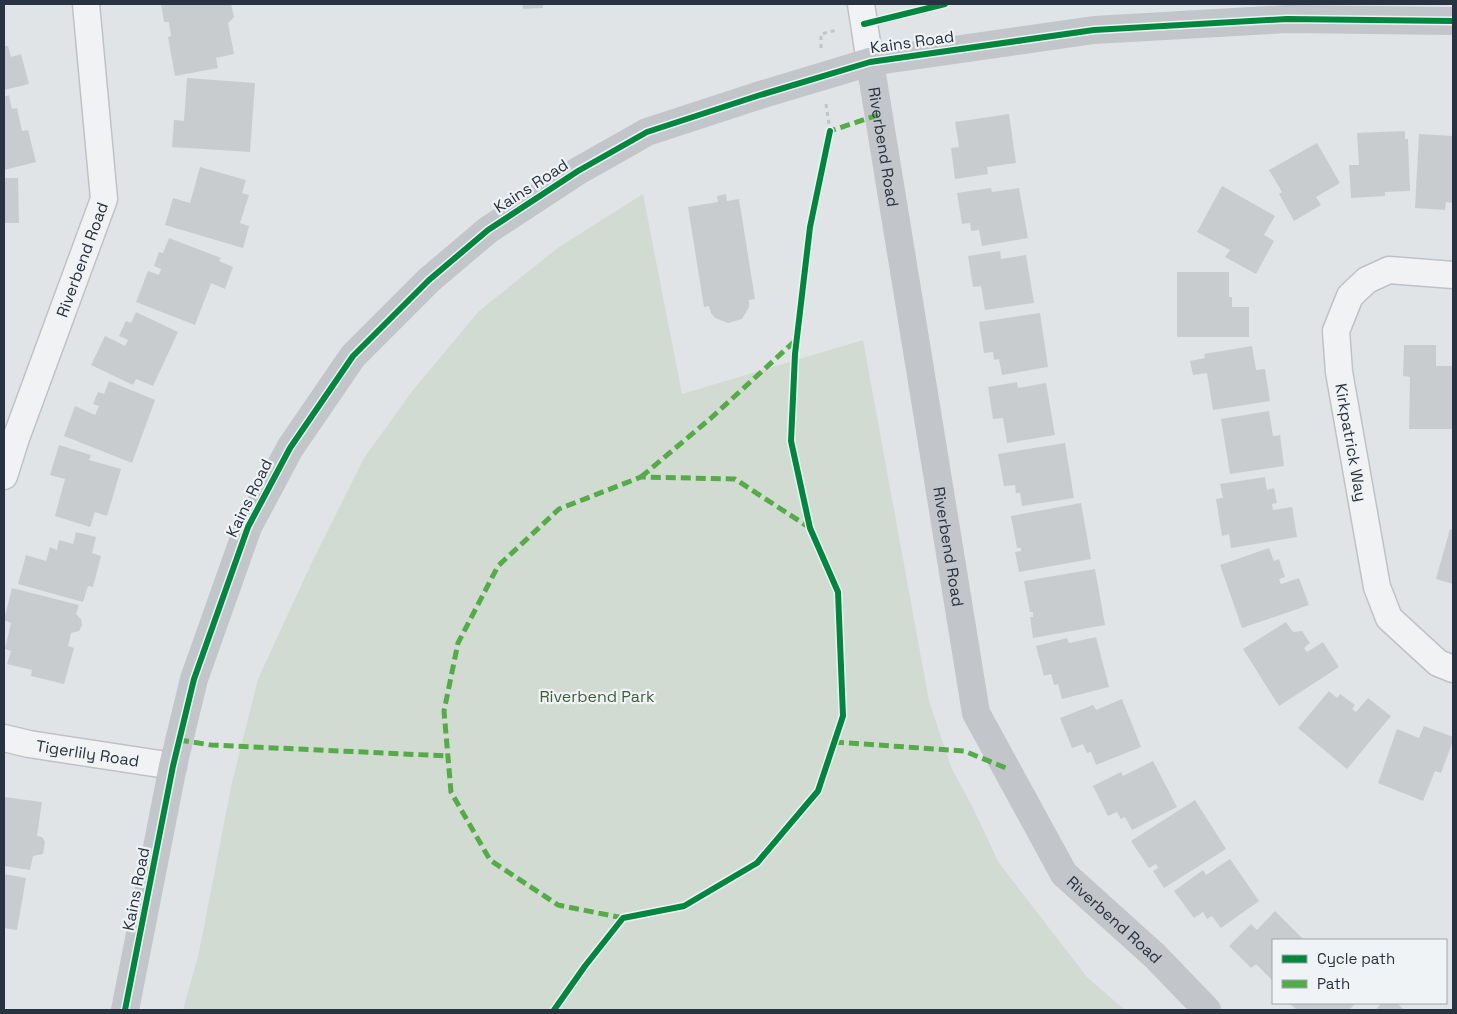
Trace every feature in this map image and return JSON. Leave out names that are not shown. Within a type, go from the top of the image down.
[{"type":"street","name":"Riverbend Road","points":[[4,476],[16,438],[104,199],[86,4]]},
{"type":"street","name":"Riverbend Road","points":[[860,4],[976,713],[1064,874],[1155,956],[1207,1010]]},
{"type":"street","name":"Kains Road","points":[[125,1010],[173,766],[194,679],[248,526],[290,448],[354,356],[429,280],[488,230],[595,162],[647,132],[756,96],[870,62],[1094,30],[1286,19],[1453,21]]},
{"type":"street","name":"Kirkpatrick Way","points":[[1453,275],[1389,270],[1367,280],[1350,296],[1336,331],[1339,372],[1377,587],[1389,618],[1438,663],[1453,669]]},
{"type":"street","name":"Tigerlily Road","points":[[4,738],[29,744],[173,766]]},
{"type":"green space","name":"Riverbend Park","points":[[643,194],[682,394],[863,340],[929,701],[952,769],[999,863],[1087,977],[1125,1010],[183,1010],[199,952],[232,782],[258,679],[311,564],[364,458],[413,390],[479,311],[559,247]]},
{"type":"building","points":[[161,4],[231,4],[234,17],[228,23],[234,54],[216,58],[218,68],[175,76],[168,37],[171,36],[169,22],[164,22]]},
{"type":"building","points":[[522,4],[543,4],[543,8],[523,9]]},
{"type":"building","points":[[4,46],[8,46],[11,57],[21,54],[29,84],[4,90]]},
{"type":"building","points":[[187,78],[255,83],[250,152],[172,147],[174,120],[184,121]]},
{"type":"building","points":[[9,95],[12,109],[17,108],[22,131],[28,130],[36,162],[4,170],[4,97]]},
{"type":"building","points":[[1009,114],[1016,163],[987,167],[988,174],[955,179],[951,148],[959,147],[955,122]]},
{"type":"building","points":[[1405,131],[1405,139],[1408,139],[1410,191],[1385,192],[1385,196],[1351,198],[1349,165],[1359,165],[1357,133]]},
{"type":"building","points":[[1419,134],[1453,136],[1453,203],[1446,202],[1445,210],[1415,208]]},
{"type":"building","points":[[1317,143],[1340,183],[1316,197],[1321,205],[1294,221],[1279,194],[1282,192],[1269,170]]},
{"type":"building","points":[[200,167],[246,180],[242,193],[249,195],[240,223],[249,226],[243,248],[165,225],[173,198],[190,203]]},
{"type":"building","points":[[4,178],[18,178],[19,223],[4,223]]},
{"type":"building","points":[[1222,186],[1275,216],[1264,235],[1274,241],[1256,274],[1225,257],[1230,250],[1197,232]]},
{"type":"building","points":[[991,188],[992,192],[1019,188],[1028,238],[982,246],[979,230],[971,231],[970,223],[962,224],[957,193]]},
{"type":"building","points":[[726,194],[727,201],[739,199],[755,299],[749,300],[749,307],[742,319],[728,323],[715,318],[709,306],[704,307],[688,207],[718,202],[717,196]]},
{"type":"building","points":[[169,238],[221,258],[219,261],[233,267],[225,289],[211,283],[195,325],[136,302],[148,271],[159,275],[161,269],[154,266],[159,252],[163,253]]},
{"type":"building","points":[[1000,251],[1001,259],[1026,255],[1034,303],[985,310],[981,286],[973,287],[968,256]]},
{"type":"building","points":[[1177,272],[1229,272],[1229,297],[1232,297],[1232,307],[1249,307],[1249,337],[1177,337]]},
{"type":"building","points":[[136,312],[178,332],[153,386],[136,379],[133,385],[91,365],[105,336],[125,346],[128,340],[119,336],[126,321],[131,323]]},
{"type":"building","points":[[1040,313],[1048,367],[1002,375],[999,359],[994,360],[993,352],[984,353],[979,322]]},
{"type":"building","points":[[1404,345],[1436,345],[1436,366],[1453,366],[1453,429],[1409,429],[1410,377],[1403,376]]},
{"type":"building","points":[[1252,346],[1256,370],[1265,369],[1270,401],[1213,410],[1207,373],[1193,375],[1190,361],[1205,358],[1204,354]]},
{"type":"building","points":[[109,381],[155,400],[132,463],[64,436],[75,406],[95,415],[99,406],[93,404],[98,392],[104,394]]},
{"type":"building","points":[[1017,382],[1018,388],[1046,383],[1055,435],[1007,443],[1003,418],[993,419],[988,387]]},
{"type":"building","points":[[1269,411],[1273,436],[1280,435],[1284,466],[1230,474],[1221,419]]},
{"type":"building","points":[[1065,443],[1074,498],[1022,506],[1020,493],[1016,493],[1015,485],[1004,486],[998,454]]},
{"type":"building","points":[[59,445],[91,455],[89,460],[121,469],[107,516],[95,512],[90,527],[55,516],[65,479],[50,475]]},
{"type":"building","points":[[1265,477],[1267,490],[1274,488],[1277,503],[1272,504],[1273,510],[1292,507],[1297,537],[1231,548],[1229,534],[1222,536],[1216,499],[1223,498],[1220,484]]},
{"type":"building","points":[[1081,503],[1091,559],[1019,572],[1015,552],[1021,551],[1021,548],[1017,548],[1011,516]]},
{"type":"building","points":[[1450,529],[1453,530],[1453,584],[1436,579]]},
{"type":"building","points":[[76,532],[96,537],[92,553],[101,556],[93,587],[88,586],[83,602],[18,584],[26,555],[46,561],[50,547],[57,550],[59,540],[73,544]]},
{"type":"building","points":[[1269,548],[1274,561],[1279,559],[1285,577],[1279,579],[1281,584],[1299,578],[1309,605],[1242,628],[1220,565]]},
{"type":"building","points":[[1095,569],[1105,625],[1033,638],[1030,617],[1033,617],[1033,612],[1030,612],[1024,581]]},
{"type":"building","points":[[12,588],[79,605],[76,614],[81,619],[82,625],[79,631],[71,633],[68,646],[74,648],[64,684],[31,676],[32,670],[7,664],[11,651],[5,649],[11,623],[4,620]]},
{"type":"building","points":[[1286,622],[1293,632],[1302,631],[1310,643],[1304,648],[1307,652],[1323,642],[1339,667],[1279,706],[1243,649]]},
{"type":"building","points":[[1096,637],[1109,687],[1062,699],[1058,684],[1054,685],[1051,674],[1044,676],[1036,646],[1067,638],[1069,643]]},
{"type":"building","points":[[1329,691],[1337,698],[1340,694],[1355,705],[1352,709],[1356,712],[1368,698],[1391,716],[1347,769],[1298,728]]},
{"type":"building","points":[[1122,699],[1141,747],[1096,765],[1091,752],[1087,753],[1083,744],[1072,748],[1060,718],[1093,705],[1096,710]]},
{"type":"building","points":[[1424,726],[1453,737],[1453,741],[1441,773],[1435,771],[1423,801],[1378,783],[1397,729],[1419,738]]},
{"type":"building","points":[[1153,761],[1177,807],[1132,830],[1125,817],[1121,819],[1117,812],[1108,816],[1093,786],[1121,772],[1123,776]]},
{"type":"building","points":[[4,797],[42,802],[37,836],[42,837],[45,842],[43,854],[33,856],[30,870],[4,866]]},
{"type":"building","points":[[1195,800],[1226,849],[1164,888],[1153,871],[1158,868],[1156,864],[1149,868],[1131,841]]},
{"type":"building","points":[[1230,859],[1259,901],[1221,928],[1212,916],[1207,919],[1203,912],[1194,918],[1174,891],[1203,870],[1206,875]]},
{"type":"building","points":[[4,874],[26,878],[17,930],[4,928]]},
{"type":"building","points":[[1275,911],[1303,939],[1272,939],[1272,980],[1256,964],[1251,968],[1229,946],[1251,924],[1257,930]]},
{"type":"building","points":[[1290,1004],[1355,1004],[1349,1010],[1297,1010]]},
{"type":"building","points":[[1381,1004],[1398,1004],[1404,1010],[1375,1010]]},
{"type":"marked path","points":[[829,135],[830,131],[878,115]]},
{"type":"marked path","points":[[641,477],[711,418],[796,340]]},
{"type":"marked path","points":[[623,918],[558,905],[490,860],[451,792],[444,711],[458,643],[498,566],[559,509],[641,477],[735,479],[810,528]]},
{"type":"marked path","points":[[179,740],[211,745],[448,756]]},
{"type":"marked path","points":[[834,742],[964,751],[1006,768]]},
{"type":"cycle path","points":[[864,24],[945,4]]},
{"type":"cycle path","points":[[125,1010],[173,766],[194,679],[248,527],[290,448],[353,356],[429,280],[488,230],[578,171],[647,132],[870,62],[1094,30],[1287,19],[1453,21]]},
{"type":"cycle path","points":[[554,1010],[585,966],[623,918],[684,906],[757,863],[818,791],[843,716],[838,592],[810,528],[791,441],[795,354],[810,227],[830,131]]}]
